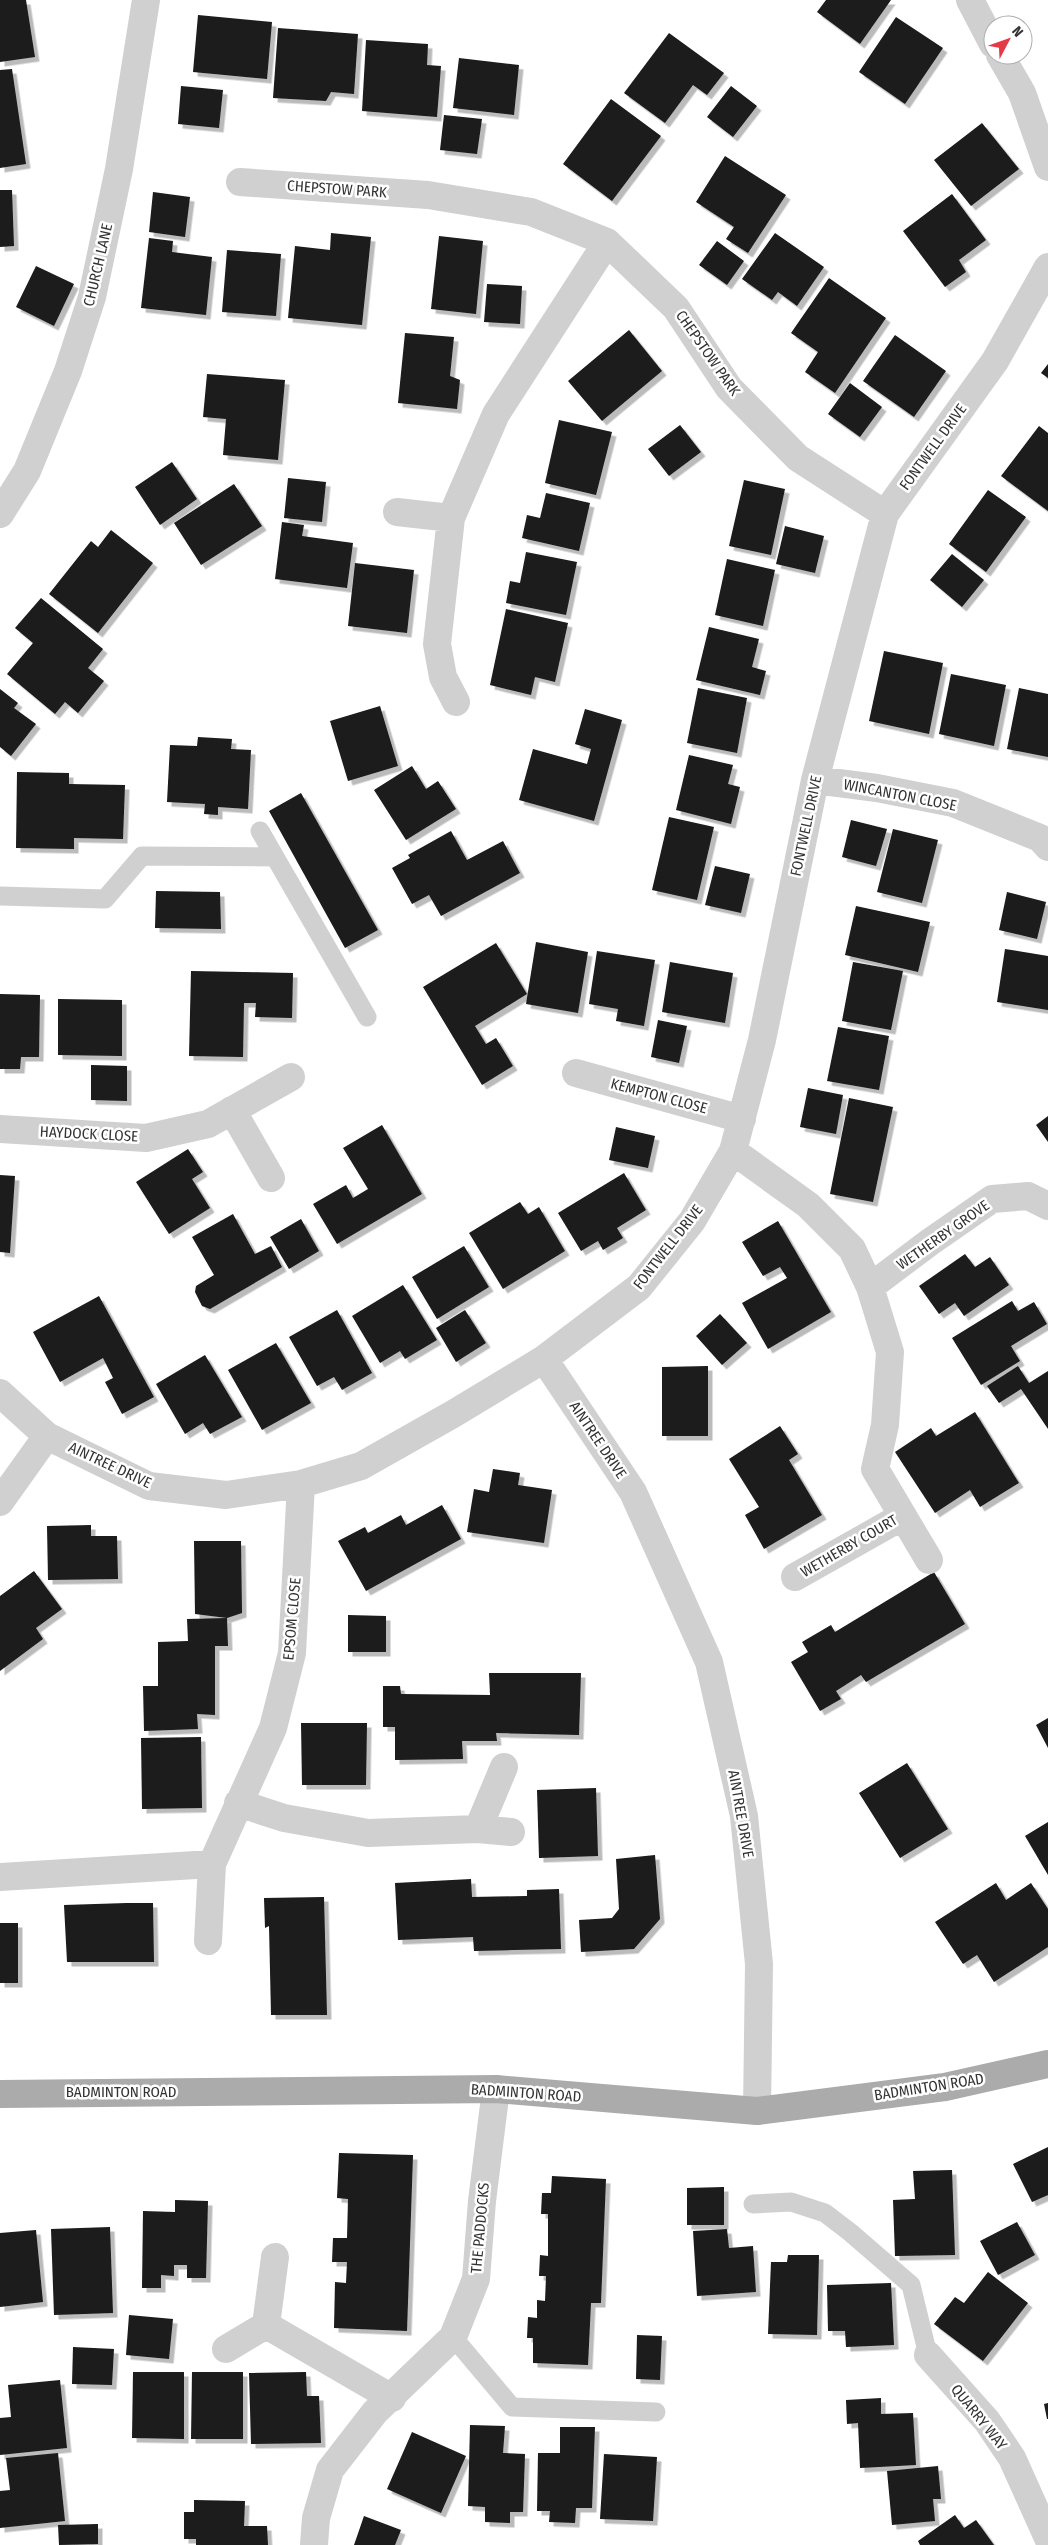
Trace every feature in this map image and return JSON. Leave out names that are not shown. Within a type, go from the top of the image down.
[{"type":"main road","name":"BADMINTON ROAD","points":[[0,2094],[496,2089],[758,2111],[944,2087],[1048,2064]]},
{"type":"street","name":"CHURCH LANE","points":[[0,514],[30,461],[68,370],[92,297],[119,169],[146,0]]},
{"type":"street","points":[[970,0],[983,25]]},
{"type":"street","points":[[1006,65],[1022,93],[1048,167]]},
{"type":"street","name":"CHEPSTOW PARK","points":[[240,182],[428,195],[531,212],[607,242],[676,308],[730,388],[798,458],[885,514]]},
{"type":"street","points":[[456,702],[443,677],[437,644],[451,518],[496,414],[607,242]]},
{"type":"street","name":"FONTWELL DRIVE","points":[[544,1358],[639,1287],[692,1221],[733,1151],[762,1040],[815,780],[885,514],[995,361],[1048,267]]},
{"type":"street","points":[[397,512],[451,518]]},
{"type":"street","name":"WINCANTON CLOSE","points":[[815,780],[877,788],[953,803],[1045,838]]},
{"type":"street","name":"KEMPTON CLOSE","points":[[576,1073],[742,1119]]},
{"type":"street","name":"HAYDOCK CLOSE","points":[[0,1129],[146,1138],[208,1124],[291,1077]]},
{"type":"street","points":[[232,1110],[271,1178]]},
{"type":"street","name":"WETHERBY COURT","points":[[733,1151],[808,1204],[852,1249],[870,1287],[890,1352],[885,1425],[875,1469],[929,1560]]},
{"type":"street","name":"WETHERBY GROVE","points":[[870,1287],[992,1199],[1028,1196],[1048,1206]]},
{"type":"street","name":"AINTREE DRIVE","points":[[0,1393],[47,1436],[149,1486],[226,1496],[301,1484],[361,1466],[544,1358],[633,1492],[709,1662],[745,1826],[760,1964],[758,2111]]},
{"type":"street","points":[[0,1502],[47,1436]]},
{"type":"street","name":"EPSOM CLOSE","points":[[208,1941],[212,1864],[273,1728],[292,1653],[301,1484]]},
{"type":"street","name":"WETHERBY COURT","points":[[795,1577],[903,1516]]},
{"type":"street","points":[[478,1829],[504,1767]]},
{"type":"street","points":[[238,1803],[284,1818],[368,1832],[478,1829],[510,1832]]},
{"type":"street","points":[[0,1877],[212,1864]]},
{"type":"street","name":"THE PADDOCKS","points":[[314,2545],[316,2518],[330,2470],[375,2412],[392,2398],[453,2337],[476,2279],[482,2201],[496,2089]]},
{"type":"street","points":[[226,2350],[266,2324],[275,2257]]},
{"type":"street","points":[[266,2324],[392,2398]]},
{"type":"street","name":"QUARRY WAY","points":[[928,2355],[987,2422],[1012,2458],[1048,2538]]},
{"type":"lane","points":[[260,831],[367,1017]]},
{"type":"lane","points":[[0,896],[105,899],[142,856],[275,857]]},
{"type":"lane","points":[[753,2204],[791,2202],[824,2212],[851,2233],[911,2285],[928,2355]]},
{"type":"lane","points":[[453,2337],[512,2407],[656,2412]]},
{"type":"building","points":[[0,0],[26,0],[35,57],[0,62]]},
{"type":"building","points":[[826,0],[891,0],[860,44],[817,12]]},
{"type":"building","points":[[198,15],[272,22],[267,79],[193,72]]},
{"type":"building","points":[[896,17],[943,48],[905,104],[859,72]]},
{"type":"building","points":[[278,28],[358,34],[354,94],[331,92],[326,101],[273,98]]},
{"type":"building","points":[[669,33],[724,73],[707,95],[693,85],[665,123],[624,93]]},
{"type":"building","points":[[366,40],[428,44],[427,65],[441,66],[437,117],[362,111]]},
{"type":"building","points":[[459,58],[519,65],[514,115],[453,108]]},
{"type":"building","points":[[12,69],[26,164],[0,168],[0,70]]},
{"type":"building","points":[[181,86],[223,90],[219,128],[178,124]]},
{"type":"building","points":[[731,86],[757,106],[733,137],[707,117]]},
{"type":"building","points":[[611,99],[661,136],[612,201],[563,164]]},
{"type":"building","points":[[444,115],[482,119],[477,154],[440,150]]},
{"type":"building","points":[[982,123],[1019,169],[971,206],[934,160]]},
{"type":"building","points":[[725,156],[786,195],[748,253],[726,239],[734,227],[696,202]]},
{"type":"building","points":[[0,190],[12,190],[14,246],[0,247]]},
{"type":"building","points":[[153,192],[190,197],[185,237],[149,232]]},
{"type":"building","points":[[952,194],[986,240],[959,260],[966,272],[945,287],[903,231]]},
{"type":"building","points":[[331,233],[371,237],[362,325],[288,318],[295,246],[330,250]]},
{"type":"building","points":[[775,233],[824,267],[797,306],[778,292],[772,300],[742,279]]},
{"type":"building","points":[[439,236],[483,241],[476,314],[431,309]]},
{"type":"building","points":[[149,238],[173,241],[172,252],[212,257],[206,315],[141,308]]},
{"type":"building","points":[[717,241],[744,261],[727,285],[699,265]]},
{"type":"building","points":[[227,250],[281,254],[276,316],[222,312]]},
{"type":"building","points":[[36,266],[74,284],[54,326],[16,307]]},
{"type":"building","points":[[829,278],[886,318],[835,393],[805,372],[818,352],[791,333]]},
{"type":"building","points":[[487,284],[522,286],[520,324],[484,322]]},
{"type":"building","points":[[629,330],[662,371],[602,421],[568,381]]},
{"type":"building","points":[[405,333],[454,337],[450,376],[460,380],[457,409],[398,403]]},
{"type":"building","points":[[895,335],[946,371],[914,417],[863,381]]},
{"type":"building","points":[[1048,364],[1048,378],[1041,373]]},
{"type":"building","points":[[207,374],[285,380],[278,460],[223,455],[226,419],[203,417]]},
{"type":"building","points":[[850,383],[882,407],[860,437],[828,414]]},
{"type":"building","points":[[559,420],[612,432],[596,495],[545,483]]},
{"type":"building","points":[[680,425],[701,452],[669,476],[648,449]]},
{"type":"building","points":[[1039,426],[1048,433],[1048,511],[1001,476]]},
{"type":"building","points":[[172,462],[197,499],[160,525],[135,487]]},
{"type":"building","points":[[288,478],[326,482],[322,522],[284,518]]},
{"type":"building","points":[[744,480],[785,489],[771,555],[729,546]]},
{"type":"building","points":[[234,484],[262,526],[201,565],[174,523]]},
{"type":"building","points":[[988,490],[1026,517],[986,572],[949,544]]},
{"type":"building","points":[[546,493],[590,503],[579,551],[522,538],[527,515],[540,518]]},
{"type":"building","points":[[282,522],[304,525],[302,536],[353,543],[347,588],[275,579]]},
{"type":"building","points":[[785,526],[824,536],[815,573],[776,564]]},
{"type":"building","points":[[111,530],[153,563],[98,633],[49,594],[91,541],[98,547]]},
{"type":"building","points":[[526,552],[577,562],[566,615],[506,603],[510,581],[520,583]]},
{"type":"building","points":[[952,554],[984,580],[962,607],[930,580]]},
{"type":"building","points":[[727,559],[775,570],[763,626],[715,615]]},
{"type":"building","points":[[355,563],[414,570],[407,633],[348,626]]},
{"type":"building","points":[[41,598],[103,649],[88,668],[104,681],[78,713],[65,702],[55,714],[7,674],[33,643],[15,628]]},
{"type":"building","points":[[506,609],[568,623],[555,682],[535,677],[531,695],[490,685]]},
{"type":"building","points":[[709,627],[759,639],[752,667],[766,671],[760,695],[696,680]]},
{"type":"building","points":[[884,651],[943,663],[929,734],[869,721]]},
{"type":"building","points":[[951,674],[1006,685],[994,746],[939,734]]},
{"type":"building","points":[[698,688],[747,698],[737,753],[687,743]]},
{"type":"building","points":[[1019,688],[1048,694],[1048,757],[1007,749]]},
{"type":"building","points":[[0,689],[18,703],[14,708],[36,724],[11,756],[0,747]]},
{"type":"building","points":[[380,706],[398,766],[348,781],[330,721]]},
{"type":"building","points":[[585,709],[622,720],[594,821],[519,800],[533,749],[587,764],[591,749],[575,744]]},
{"type":"building","points":[[198,737],[232,739],[231,749],[251,750],[248,809],[218,807],[218,815],[204,814],[205,804],[167,802],[170,745],[197,746]]},
{"type":"building","points":[[689,755],[733,765],[728,784],[740,787],[731,824],[676,810]]},
{"type":"building","points":[[412,766],[426,789],[438,781],[456,809],[406,840],[374,790]]},
{"type":"building","points":[[17,772],[69,773],[69,784],[125,785],[123,839],[74,838],[74,849],[16,848]]},
{"type":"building","points":[[301,793],[378,930],[345,948],[269,811]]},
{"type":"building","points":[[669,817],[714,827],[697,900],[652,890]]},
{"type":"building","points":[[851,820],[887,829],[876,866],[842,857]]},
{"type":"building","points":[[893,829],[938,840],[922,903],[877,892]]},
{"type":"building","points":[[451,831],[467,860],[503,841],[520,873],[441,916],[429,895],[412,904],[392,868],[410,858],[408,855]]},
{"type":"building","points":[[715,866],[750,874],[741,913],[705,905]]},
{"type":"building","points":[[156,891],[220,892],[221,929],[155,928]]},
{"type":"building","points":[[1007,892],[1046,902],[1037,939],[999,930]]},
{"type":"building","points":[[856,906],[930,922],[918,972],[845,955]]},
{"type":"building","points":[[536,942],[588,952],[578,1013],[526,1004]]},
{"type":"building","points":[[496,943],[527,994],[475,1026],[486,1044],[496,1038],[513,1066],[482,1085],[423,987]]},
{"type":"building","points":[[1005,949],[1048,956],[1048,1010],[997,1002]]},
{"type":"building","points":[[597,951],[655,960],[644,1026],[616,1021],[618,1009],[589,1004]]},
{"type":"building","points":[[670,962],[733,973],[725,1023],[662,1012]]},
{"type":"building","points":[[853,962],[903,971],[891,1030],[842,1021]]},
{"type":"building","points":[[191,971],[293,973],[292,1018],[255,1017],[256,1003],[244,1003],[243,1057],[189,1056]]},
{"type":"building","points":[[0,994],[40,995],[39,1057],[21,1057],[20,1069],[0,1069]]},
{"type":"building","points":[[58,999],[122,1000],[122,1056],[58,1055]]},
{"type":"building","points":[[658,1020],[687,1026],[679,1063],[651,1057]]},
{"type":"building","points":[[838,1027],[889,1036],[879,1090],[827,1081]]},
{"type":"building","points":[[91,1065],[127,1066],[127,1101],[91,1100]]},
{"type":"building","points":[[808,1088],[843,1095],[836,1134],[800,1127]]},
{"type":"building","points":[[849,1098],[893,1107],[873,1202],[830,1194]]},
{"type":"building","points":[[1048,1116],[1048,1142],[1036,1125]]},
{"type":"building","points":[[382,1125],[422,1194],[337,1244],[313,1204],[346,1185],[353,1198],[368,1189],[343,1148]]},
{"type":"building","points":[[616,1127],[655,1136],[648,1168],[609,1160]]},
{"type":"building","points":[[188,1149],[203,1172],[192,1179],[210,1208],[169,1234],[136,1182]]},
{"type":"building","points":[[624,1173],[646,1210],[617,1228],[623,1238],[603,1250],[598,1241],[581,1251],[558,1213]]},
{"type":"building","points":[[0,1175],[15,1176],[10,1253],[0,1252]]},
{"type":"building","points":[[520,1202],[528,1214],[539,1207],[565,1251],[503,1289],[469,1233]]},
{"type":"building","points":[[233,1214],[255,1254],[271,1246],[282,1267],[210,1309],[202,1306],[195,1292],[196,1286],[214,1275],[192,1237]]},
{"type":"building","points":[[301,1219],[319,1251],[289,1269],[270,1237]]},
{"type":"building","points":[[778,1221],[831,1312],[768,1349],[742,1303],[787,1278],[780,1267],[763,1276],[742,1242]]},
{"type":"building","points":[[464,1246],[489,1287],[437,1319],[412,1277]]},
{"type":"building","points":[[965,1254],[975,1267],[990,1257],[1009,1285],[964,1316],[955,1303],[939,1314],[919,1286]]},
{"type":"building","points":[[403,1285],[437,1340],[405,1359],[400,1351],[380,1363],[352,1316]]},
{"type":"building","points":[[99,1296],[154,1397],[122,1414],[105,1382],[113,1378],[103,1358],[60,1382],[33,1332]]},
{"type":"building","points":[[1012,1301],[1018,1311],[1034,1302],[1047,1324],[1011,1346],[1020,1361],[981,1385],[952,1338]]},
{"type":"building","points":[[337,1310],[372,1373],[342,1390],[334,1377],[317,1386],[289,1337]]},
{"type":"building","points":[[465,1310],[486,1343],[456,1362],[436,1328]]},
{"type":"building","points":[[720,1314],[747,1343],[722,1365],[696,1336]]},
{"type":"building","points":[[276,1343],[311,1403],[262,1430],[228,1370]]},
{"type":"building","points":[[205,1355],[242,1417],[210,1434],[203,1423],[185,1434],[156,1384]]},
{"type":"building","points":[[708,1366],[708,1436],[662,1436],[662,1367]]},
{"type":"building","points":[[1018,1366],[1029,1383],[1048,1371],[1048,1429],[1021,1389],[999,1403],[987,1386]]},
{"type":"building","points":[[975,1412],[1019,1483],[980,1507],[970,1490],[935,1513],[895,1452],[931,1428],[936,1436]]},
{"type":"building","points":[[780,1426],[798,1454],[789,1460],[822,1515],[764,1549],[745,1515],[759,1507],[729,1459]]},
{"type":"building","points":[[493,1469],[520,1473],[518,1485],[552,1490],[544,1543],[467,1532],[474,1489],[489,1492]]},
{"type":"building","points":[[442,1505],[461,1539],[366,1591],[338,1541],[365,1527],[368,1533],[401,1515],[406,1525]]},
{"type":"building","points":[[91,1525],[91,1536],[117,1536],[118,1579],[48,1580],[47,1526]]},
{"type":"building","points":[[194,1541],[241,1541],[242,1613],[227,1618],[195,1614]]},
{"type":"building","points":[[34,1571],[62,1609],[36,1628],[43,1639],[0,1671],[0,1596]]},
{"type":"building","points":[[934,1572],[965,1624],[866,1682],[861,1675],[836,1691],[841,1699],[820,1711],[791,1662],[808,1652],[802,1642],[831,1625],[835,1632]]},
{"type":"building","points":[[348,1615],[386,1616],[386,1652],[348,1652]]},
{"type":"building","points":[[227,1618],[228,1646],[215,1646],[215,1715],[197,1714],[198,1729],[144,1731],[143,1686],[158,1686],[158,1642],[188,1641],[187,1619]]},
{"type":"building","points":[[489,1673],[581,1673],[579,1735],[496,1733],[497,1741],[462,1741],[463,1759],[395,1760],[395,1727],[383,1727],[383,1686],[400,1686],[401,1694],[490,1695]]},
{"type":"building","points":[[1048,1718],[1048,1748],[1036,1725]]},
{"type":"building","points":[[301,1723],[367,1723],[366,1785],[302,1785]]},
{"type":"building","points":[[201,1737],[202,1808],[142,1809],[141,1738]]},
{"type":"building","points":[[907,1763],[948,1829],[900,1858],[859,1793]]},
{"type":"building","points":[[596,1788],[598,1856],[539,1858],[537,1790]]},
{"type":"building","points":[[1048,1822],[1048,1875],[1025,1836]]},
{"type":"building","points":[[655,1855],[660,1919],[634,1949],[581,1952],[579,1920],[612,1918],[619,1909],[616,1859]]},
{"type":"building","points":[[471,1879],[472,1897],[527,1896],[527,1890],[559,1889],[561,1949],[474,1951],[473,1937],[398,1940],[395,1883]]},
{"type":"building","points":[[996,1883],[1006,1900],[1031,1883],[1048,1909],[1048,1947],[994,1982],[977,1955],[963,1964],[935,1922]]},
{"type":"building","points":[[324,1897],[327,2015],[271,2015],[269,1926],[265,1928],[264,1898]]},
{"type":"building","points":[[153,1903],[154,1962],[67,1962],[64,1905]]},
{"type":"building","points":[[0,1923],[18,1923],[18,1983],[0,1983]]},
{"type":"building","points":[[1048,2147],[1048,2195],[1032,2202],[1013,2164]]},
{"type":"building","points":[[339,2153],[413,2155],[407,2331],[334,2328],[335,2282],[346,2283],[347,2262],[332,2262],[333,2238],[347,2238],[348,2199],[337,2198]]},
{"type":"building","points":[[952,2170],[955,2255],[895,2256],[893,2200],[915,2199],[913,2171]]},
{"type":"building","points":[[552,2176],[606,2179],[601,2303],[591,2303],[588,2365],[533,2363],[533,2338],[527,2338],[528,2317],[537,2318],[537,2300],[545,2301],[546,2276],[539,2276],[540,2255],[548,2256],[548,2214],[541,2214],[542,2193],[551,2193]]},
{"type":"building","points":[[724,2187],[724,2225],[687,2225],[687,2188]]},
{"type":"building","points":[[175,2200],[208,2201],[206,2278],[187,2278],[187,2265],[174,2265],[174,2276],[161,2275],[161,2288],[142,2288],[143,2211],[175,2212]]},
{"type":"building","points":[[1017,2222],[1035,2255],[998,2275],[980,2241]]},
{"type":"building","points":[[110,2227],[113,2313],[54,2315],[51,2229]]},
{"type":"building","points":[[727,2229],[729,2248],[753,2246],[756,2292],[697,2296],[693,2231]]},
{"type":"building","points":[[36,2230],[43,2302],[0,2307],[0,2233]]},
{"type":"building","points":[[788,2255],[819,2255],[817,2335],[768,2334],[771,2262],[787,2262]]},
{"type":"building","points":[[988,2272],[1028,2303],[983,2361],[934,2324],[955,2297],[964,2303]]},
{"type":"building","points":[[891,2283],[894,2345],[846,2347],[845,2331],[828,2331],[827,2285]]},
{"type":"building","points":[[129,2315],[173,2319],[169,2359],[126,2355]]},
{"type":"building","points":[[637,2335],[662,2336],[660,2380],[636,2379]]},
{"type":"building","points":[[73,2347],[114,2349],[112,2385],[72,2384]]},
{"type":"building","points":[[133,2372],[184,2372],[184,2439],[132,2438]]},
{"type":"building","points":[[192,2372],[243,2372],[243,2439],[191,2439]]},
{"type":"building","points":[[306,2372],[307,2396],[319,2396],[321,2443],[251,2444],[249,2373]]},
{"type":"building","points":[[60,2380],[67,2448],[0,2455],[0,2418],[11,2417],[8,2385]]},
{"type":"building","points":[[881,2398],[881,2414],[913,2413],[916,2465],[860,2468],[858,2423],[847,2424],[846,2400]]},
{"type":"building","points":[[1048,2403],[1048,2419],[1047,2419],[1044,2404]]},
{"type":"building","points":[[470,2425],[505,2426],[503,2453],[525,2454],[523,2512],[510,2512],[510,2523],[485,2522],[485,2507],[468,2506]]},
{"type":"building","points":[[560,2427],[595,2427],[592,2508],[576,2508],[575,2523],[549,2522],[550,2511],[537,2511],[538,2453],[560,2453]]},
{"type":"building","points":[[412,2432],[466,2456],[441,2513],[387,2489]]},
{"type":"building","points":[[58,2453],[65,2521],[0,2528],[0,2491],[10,2490],[6,2458]]},
{"type":"building","points":[[604,2454],[657,2457],[653,2521],[600,2519]]},
{"type":"building","points":[[938,2466],[941,2499],[933,2499],[935,2521],[892,2525],[887,2471]]},
{"type":"building","points":[[194,2500],[245,2501],[244,2526],[267,2526],[268,2545],[196,2545],[196,2539],[184,2539],[184,2512],[194,2512]]},
{"type":"building","points":[[955,2515],[964,2528],[976,2520],[994,2545],[920,2545],[918,2541]]},
{"type":"building","points":[[364,2516],[401,2530],[395,2545],[354,2545]]},
{"type":"building","points":[[98,2524],[98,2544],[59,2545],[58,2525]]}]
